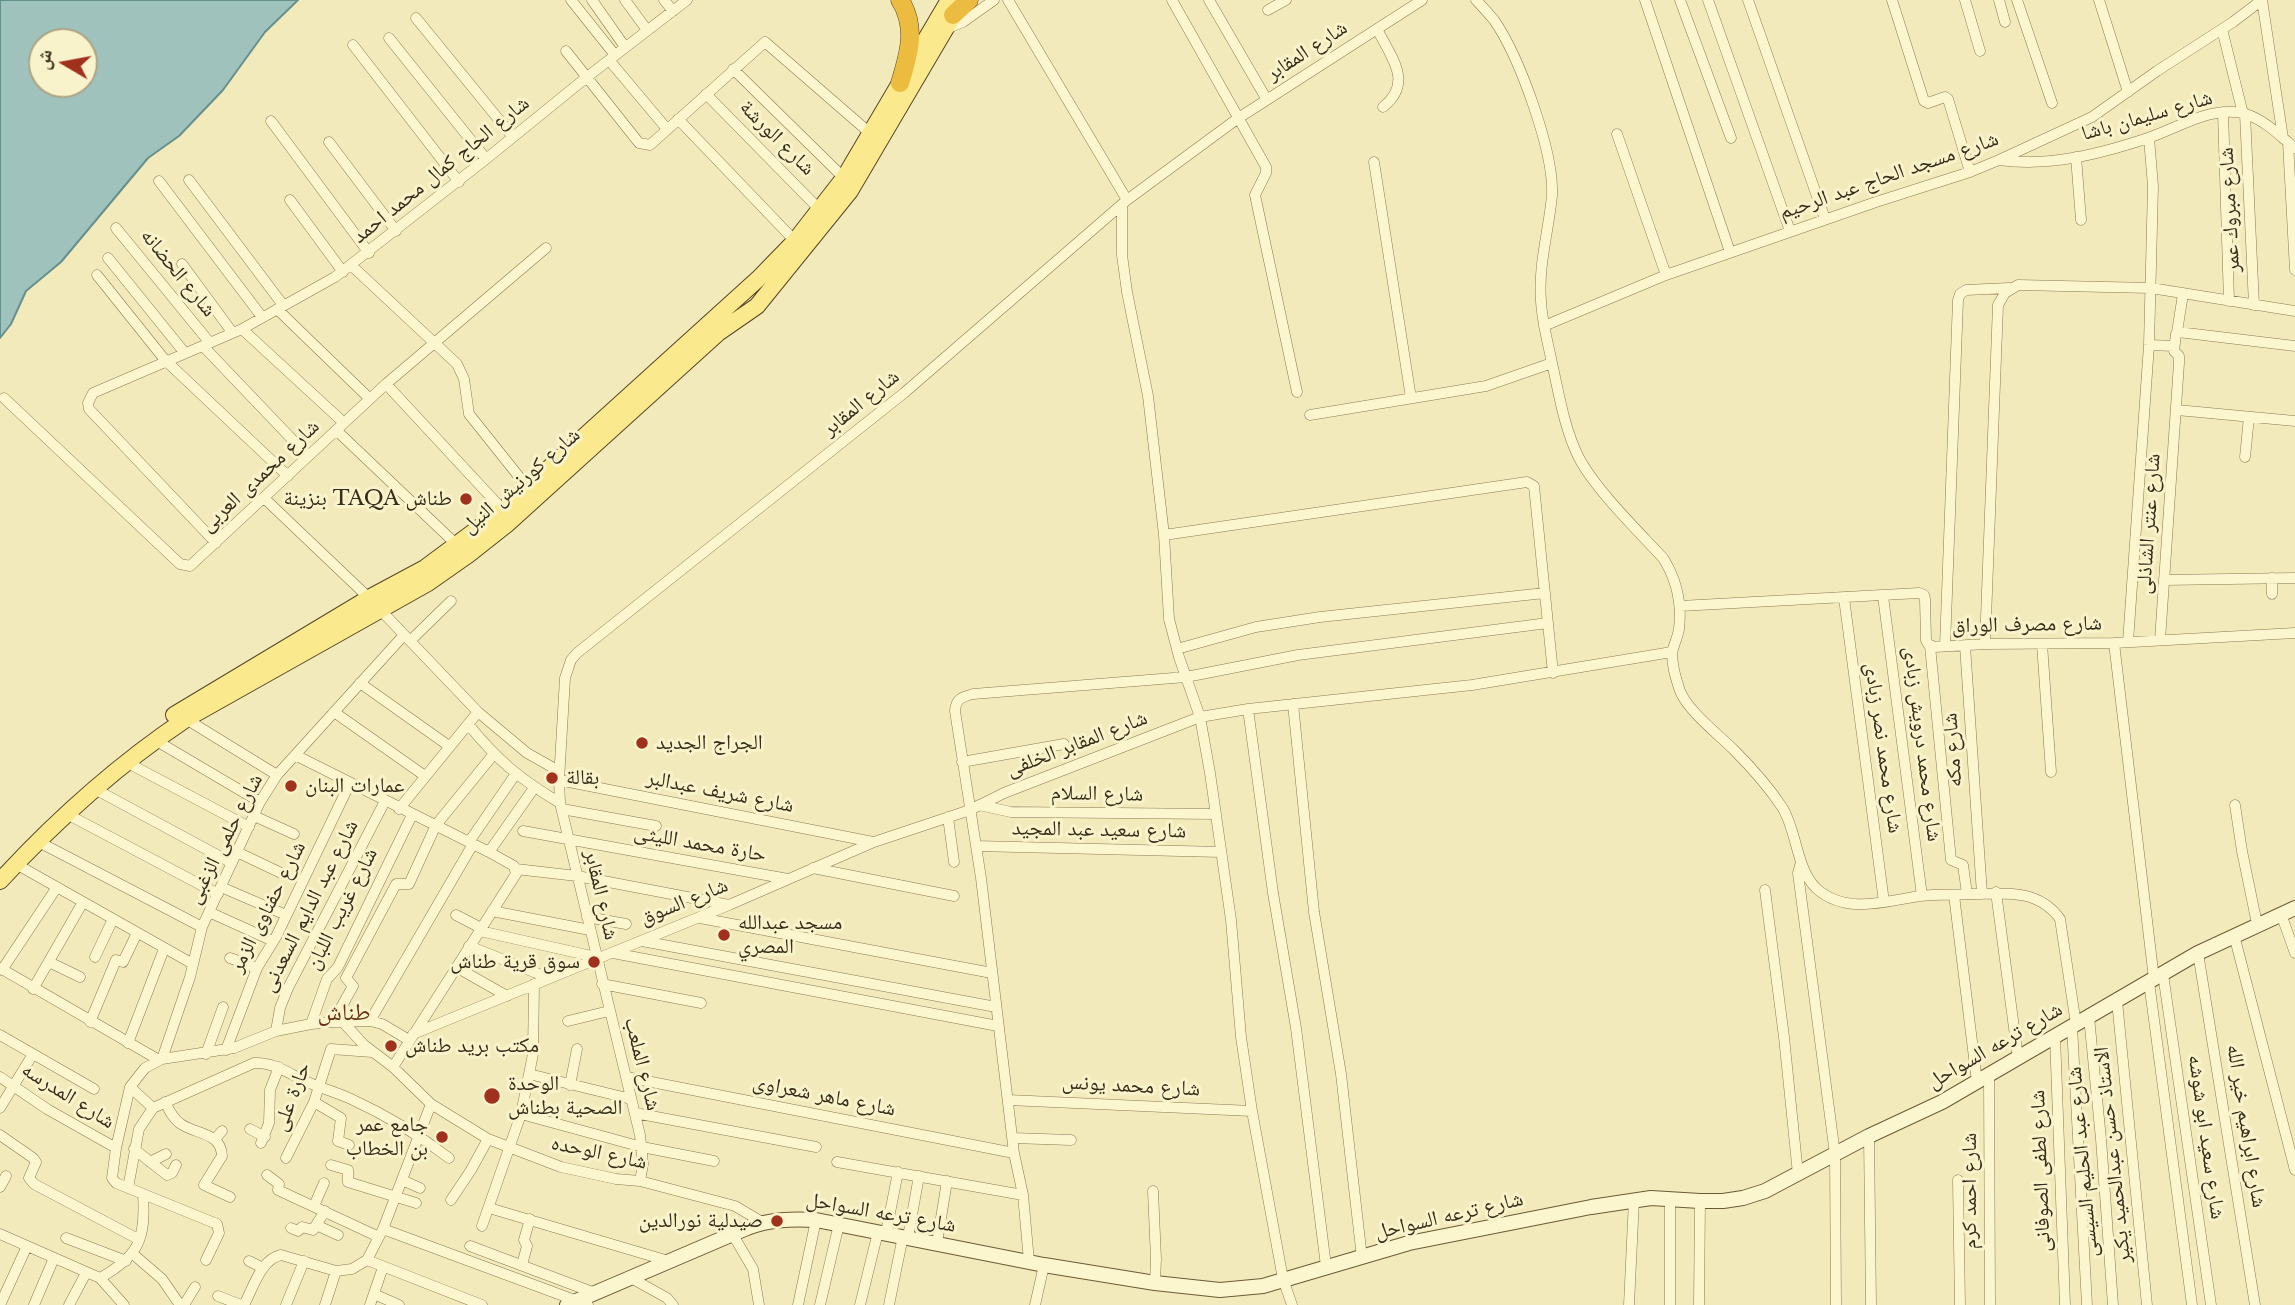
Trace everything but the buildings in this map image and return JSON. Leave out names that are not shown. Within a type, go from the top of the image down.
[{"type":"highway","points":[[900,0],[911,33],[900,83]]},
{"type":"highway","points":[[952,11],[969,0]]},
{"type":"main road","name":"شارع كورنيش النيل","points":[[8,864],[37,841],[93,788],[155,740],[374,603],[457,545],[528,488],[758,279],[794,241],[844,178],[900,83],[952,11]]},
{"type":"main road","name":"شارع كورنيش النيل","points":[[0,881],[8,864],[69,795],[140,738],[198,700],[374,603],[428,583],[488,541],[718,333],[757,306],[850,191],[952,11]]},
{"type":"main road","points":[[758,279],[758,291],[763,294],[770,293]]},
{"type":"main road","name":"شارع ترعه السواحل","points":[[581,1301],[762,1222],[788,1219],[839,1224],[1044,1265],[1155,1283],[1220,1290],[1263,1286],[1409,1244],[1633,1199],[1670,1198],[1700,1201],[1743,1198],[1765,1191],[1983,1079],[2198,953],[2288,911]]},
{"type":"street","points":[[571,0],[667,129]]},
{"type":"street","points":[[592,0],[625,47]]},
{"type":"street","points":[[625,0],[647,30]]},
{"type":"street","points":[[664,0],[673,11]]},
{"type":"street","name":"شارع الحاج كمال محمد احمد","points":[[216,543],[89,409],[90,397],[97,389],[237,330],[318,288],[348,269],[687,0]]},
{"type":"street","points":[[952,11],[963,22],[994,0]]},
{"type":"street","points":[[1008,0],[1124,203],[1124,267],[1148,396],[1164,535],[1169,619],[1200,717],[1231,920],[1241,1037],[1252,1111],[1283,1279],[1292,1305]]},
{"type":"street","points":[[1172,0],[1266,167],[1255,195],[1297,392]]},
{"type":"street","points":[[1209,0],[1267,100]]},
{"type":"street","points":[[1268,9],[1286,0]]},
{"type":"street","name":"شارع المقابر","points":[[596,958],[561,806],[559,775],[565,678],[571,660],[577,653],[904,393],[1124,203],[1237,119],[1422,0]]},
{"type":"street","points":[[1476,0],[1493,19],[1523,81],[1541,130],[1550,168],[1552,193],[1540,300],[1562,409],[1578,456],[1597,484],[1664,558],[1677,584],[1679,631],[1672,652],[1681,693],[1763,782],[1783,809],[1791,824],[1801,862],[1816,888],[1829,897],[1858,905],[1922,896],[1996,892],[2027,895],[2053,909],[2060,919],[2074,1025],[2087,1305]]},
{"type":"street","points":[[1645,0],[1730,252]]},
{"type":"street","points":[[1680,0],[1731,138]]},
{"type":"street","points":[[1708,0],[1790,231]]},
{"type":"street","points":[[1748,0],[1825,219]]},
{"type":"street","points":[[1892,0],[1924,101],[1928,103],[1945,97],[1948,99],[1970,172]]},
{"type":"street","points":[[1965,0],[1980,51]]},
{"type":"street","points":[[1999,0],[2005,22]]},
{"type":"street","points":[[2017,0],[2052,103]]},
{"type":"street","points":[[2099,0],[2128,92]]},
{"type":"street","points":[[2262,0],[2289,143],[2295,270]]},
{"type":"street","name":"شارع مسجد الحاج عبد الرحيم","points":[[1544,326],[1666,275],[1999,160],[2092,117],[2262,0]]},
{"type":"street","points":[[416,18],[513,137]]},
{"type":"street","points":[[1377,29],[1398,69],[1399,80],[1393,99],[1382,107]]},
{"type":"street","name":"شارع مبروك عمر","points":[[2222,29],[2244,114],[2254,305]]},
{"type":"street","points":[[390,37],[486,159]]},
{"type":"street","points":[[566,51],[639,143],[650,145],[765,42],[871,134]]},
{"type":"street","points":[[354,45],[459,181]]},
{"type":"street","points":[[733,69],[844,178]]},
{"type":"street","name":"شارع الورشة","points":[[706,93],[820,210]]},
{"type":"street","points":[[2223,112],[2229,301]]},
{"type":"street","name":"شارع سليمان باشا","points":[[1999,160],[2026,163],[2076,157],[2149,138],[2223,112],[2244,114],[2260,121],[2289,143]]},
{"type":"street","points":[[678,118],[794,241]]},
{"type":"street","points":[[271,121],[369,253]]},
{"type":"street","points":[[1617,134],[1666,275]]},
{"type":"street","points":[[2128,642],[2149,345],[2153,186],[2149,138]]},
{"type":"street","points":[[329,142],[396,231]]},
{"type":"street","points":[[2076,157],[2081,220]]},
{"type":"street","points":[[1374,162],[1411,398]]},
{"type":"street","points":[[189,180],[280,307],[370,399]]},
{"type":"street","points":[[159,181],[262,317]]},
{"type":"street","points":[[290,201],[348,269],[435,342],[460,369],[469,414],[528,488]]},
{"type":"street","name":"شارع الحضانه","points":[[117,228],[206,344],[308,456]]},
{"type":"street","name":"شارع محمدى العربى","points":[[4,398],[180,564],[190,566],[386,384],[546,248]]},
{"type":"street","points":[[108,258],[184,352]]},
{"type":"street","points":[[182,264],[237,330],[340,426],[457,545]]},
{"type":"street","points":[[97,275],[165,360],[288,475]]},
{"type":"street","points":[[1945,646],[1960,294],[1966,290],[2010,288],[2018,285],[2151,288],[2295,311]]},
{"type":"street","points":[[1985,644],[1998,305],[2000,298],[2010,288]]},
{"type":"street","name":"شارع عنتر الشاذلى","points":[[2160,640],[2177,410],[2179,360],[2174,346],[2183,294]]},
{"type":"street","points":[[2177,332],[2295,346]]},
{"type":"street","points":[[2149,345],[2174,346]]},
{"type":"street","points":[[1310,415],[1486,386],[1552,363]]},
{"type":"street","points":[[386,384],[503,510]]},
{"type":"street","points":[[2177,410],[2295,421]]},
{"type":"street","points":[[2245,457],[2249,417]]},
{"type":"street","points":[[1164,535],[1527,482],[1534,486],[1553,673]]},
{"type":"street","name":"شارع شريف عبدالبر","points":[[264,498],[374,603],[478,712],[527,753],[559,775],[874,842]]},
{"type":"street","points":[[2272,578],[2272,594]]},
{"type":"street","points":[[2164,580],[2295,578]]},
{"type":"street","points":[[1177,649],[1256,627],[1307,619],[1545,593]]},
{"type":"street","name":"شارع مصرف الوراق","points":[[1680,606],[1924,595],[1926,640],[1930,646],[2114,643],[2295,633]]},
{"type":"street","name":"شارع محمد درويش زبادى","points":[[1883,596],[1922,896]]},
{"type":"street","name":"شارع محمد نصر زبادى","points":[[1844,598],[1884,902]]},
{"type":"street","name":"شارع حلمى الزغبى","points":[[160,1059],[193,964],[202,927],[260,802],[277,775],[360,683],[451,601]]},
{"type":"street","points":[[1029,1261],[1023,1195],[1014,1153],[976,846],[974,808],[962,762],[955,711],[957,700],[961,697],[1186,677],[1298,655],[1548,623]]},
{"type":"street","points":[[2114,643],[2192,1305]]},
{"type":"street","points":[[2042,644],[2052,772]]},
{"type":"street","points":[[1930,646],[1951,860],[1963,865],[1967,894]]},
{"type":"street","name":"شارع مكه","points":[[1965,646],[1982,894]]},
{"type":"street","name":"شارع المقابر الخلفى","points":[[974,808],[1003,793],[1200,717],[1248,709],[1472,685],[1672,652]]},
{"type":"street","points":[[360,683],[449,746]]},
{"type":"street","points":[[1293,704],[1314,912],[1341,1074],[1362,1258]]},
{"type":"street","points":[[1248,709],[1273,892],[1296,1028],[1326,1266]]},
{"type":"street","points":[[334,712],[425,776]]},
{"type":"street","points":[[399,809],[478,712]]},
{"type":"street","points":[[186,719],[277,775]]},
{"type":"street","points":[[468,724],[493,755],[515,775],[561,806],[656,826]]},
{"type":"street","points":[[155,740],[260,802]]},
{"type":"street","points":[[962,762],[1064,744]]},
{"type":"street","points":[[295,755],[514,866],[515,873],[393,1067]]},
{"type":"street","points":[[337,1022],[353,986],[352,982],[347,981],[347,977],[396,884],[409,884],[436,825],[493,755]]},
{"type":"street","points":[[126,762],[249,827]]},
{"type":"street","points":[[370,1021],[471,843],[515,775]]},
{"type":"street","name":"شارع حفناوى الزمر","points":[[226,1050],[257,968],[273,941],[350,783]]},
{"type":"street","points":[[93,788],[232,863]]},
{"type":"street","points":[[489,852],[534,788]]},
{"type":"street","name":"شارع عبد الدايم السعدنى","points":[[276,1031],[288,988],[385,801]]},
{"type":"street","points":[[2235,805],[2258,924]]},
{"type":"street","name":"شارع السلام","points":[[974,808],[1011,812],[1216,814]]},
{"type":"street","name":"شارع السوق","points":[[411,1037],[874,842],[974,808]]},
{"type":"street","points":[[65,813],[219,890],[286,915]]},
{"type":"street","name":"شارع غريب اللبان","points":[[311,1024],[327,979],[338,967],[412,814]]},
{"type":"street","points":[[254,816],[294,834]]},
{"type":"street","points":[[948,817],[954,862]]},
{"type":"street","name":"حارة محمد الليثى","points":[[523,831],[788,879]]},
{"type":"street","points":[[37,841],[202,927]]},
{"type":"street","name":"شارع سعيد عبد المجيد","points":[[976,846],[1221,852]]},
{"type":"street","points":[[237,852],[279,872]]},
{"type":"street","points":[[1801,862],[1798,873],[1835,1154],[1836,1305]]},
{"type":"street","points":[[8,864],[57,887],[193,964]]},
{"type":"street","points":[[812,868],[954,896]]},
{"type":"street","points":[[515,873],[577,876],[729,905]]},
{"type":"street","points":[[57,887],[1,969],[90,1022],[160,1059],[226,1050],[276,1031],[311,1024],[370,1021],[411,1037]]},
{"type":"street","points":[[1765,890],[1798,1174]]},
{"type":"street","points":[[1996,892],[2018,1058]]},
{"type":"street","name":"شارع احمد كرم","points":[[1954,895],[1983,1079],[1990,1305]]},
{"type":"street","points":[[33,989],[83,902]]},
{"type":"street","points":[[492,911],[590,930]]},
{"type":"street","points":[[2288,911],[2295,953]]},
{"type":"street","points":[[209,912],[273,941]]},
{"type":"street","points":[[456,915],[480,929],[596,958]]},
{"type":"street","points":[[587,917],[626,924]]},
{"type":"street","points":[[699,917],[992,973]]},
{"type":"street","points":[[94,957],[113,919]]},
{"type":"street","points":[[90,1022],[116,960],[123,962],[137,933]]},
{"type":"street","points":[[2234,935],[2295,1170]]},
{"type":"street","points":[[641,940],[996,1007]]},
{"type":"street","points":[[469,946],[549,978]]},
{"type":"street","points":[[128,1043],[164,949]]},
{"type":"street","points":[[611,953],[998,1026]]},
{"type":"street","name":"شارع ابراهيم خير الله","points":[[2198,953],[2255,1305]]},
{"type":"street","points":[[230,958],[257,968]]},
{"type":"street","name":"شارع الملعب","points":[[596,958],[642,1147],[640,1181]]},
{"type":"street","points":[[48,962],[80,977]]},
{"type":"street","points":[[456,967],[507,996]]},
{"type":"street","name":"شارع سعيد ابو شوشه","points":[[2155,978],[2211,1305]]},
{"type":"street","points":[[482,1226],[521,1114],[535,1031],[534,984]]},
{"type":"street","points":[[602,984],[701,1003]]},
{"type":"street","name":"الاستاذ حسن عبدالحميد يكير","points":[[2117,1001],[2147,1305]]},
{"type":"street","points":[[206,1054],[223,1007]]},
{"type":"street","points":[[568,1021],[609,1011]]},
{"type":"street","name":"شارع عبد الحليم السيسى","points":[[2089,1017],[2113,1305]]},
{"type":"street","name":"شارع الوحده","points":[[337,1022],[393,1067],[431,1104],[488,1139],[561,1167],[588,1174],[640,1181],[735,1206],[762,1222]]},
{"type":"street","points":[[0,1035],[94,1089]]},
{"type":"street","name":"شارع لطفى الصوفانى","points":[[2055,1036],[2065,1305]]},
{"type":"street","name":"حارة على","points":[[286,1158],[314,1102],[332,1048],[372,1052]]},
{"type":"street","points":[[570,1085],[577,1049]]},
{"type":"street","points":[[0,1108],[33,1054]]},
{"type":"street","name":"شارع المدرسه","points":[[128,1188],[116,1183],[111,1174],[130,1087],[145,1068],[160,1059]]},
{"type":"street","points":[[206,1260],[219,1233],[217,1224],[128,1188],[134,1149],[139,1129],[153,1108],[254,1063],[262,1062],[279,1067],[360,1103],[418,1134],[449,1158]]},
{"type":"street","points":[[250,1129],[263,1140],[271,1115],[270,1090],[279,1067]]},
{"type":"street","points":[[529,1074],[631,1099]]},
{"type":"street","name":"شارع المدرسه","points":[[0,1077],[47,1109],[116,1148]]},
{"type":"street","name":"شارع ماهر شعراوى","points":[[626,1077],[1014,1153]]},
{"type":"street","points":[[130,1087],[153,1108]]},
{"type":"street","name":"شارع محمد يونس","points":[[1008,1100],[1252,1111]]},
{"type":"street","points":[[164,1102],[179,1123],[218,1135],[222,1156],[204,1185],[205,1188],[230,1197]]},
{"type":"street","points":[[314,1102],[341,1118],[344,1133],[339,1142],[349,1145]]},
{"type":"street","points":[[218,1296],[243,1305],[263,1268],[273,1256],[281,1255],[336,1271],[352,1269],[367,1261],[396,1197],[431,1104]]},
{"type":"street","points":[[635,1113],[816,1147]]},
{"type":"street","points":[[521,1114],[642,1147],[714,1161]]},
{"type":"street","points":[[0,1135],[36,1162],[29,1178],[34,1184],[138,1239]]},
{"type":"street","points":[[1869,1136],[1871,1305]]},
{"type":"street","points":[[1013,1138],[1071,1140]]},
{"type":"street","points":[[451,1200],[488,1139]]},
{"type":"street","points":[[134,1149],[167,1175],[172,1173],[176,1165]]},
{"type":"street","points":[[150,1162],[166,1154]]},
{"type":"street","points":[[837,1162],[1023,1195]]},
{"type":"street","points":[[331,1165],[348,1170],[348,1181],[416,1203]]},
{"type":"street","points":[[860,1305],[898,1172]]},
{"type":"street","points":[[267,1175],[279,1184],[278,1190],[325,1211],[381,1233],[581,1301]]},
{"type":"street","points":[[0,1187],[6,1176]]},
{"type":"street","points":[[889,1305],[919,1176]]},
{"type":"street","points":[[402,1180],[420,1188]]},
{"type":"street","points":[[937,1243],[947,1181]]},
{"type":"street","points":[[1958,1181],[1960,1305]]},
{"type":"street","points":[[314,1206],[324,1183]]},
{"type":"street","points":[[1153,1191],[1155,1283]]},
{"type":"street","points":[[100,1278],[130,1258],[145,1215],[143,1194]]},
{"type":"street","points":[[1670,1198],[1670,1305]]},
{"type":"street","points":[[1629,1305],[1633,1199]]},
{"type":"street","points":[[1699,1305],[1700,1201]]},
{"type":"street","points":[[489,1208],[672,1262]]},
{"type":"street","points":[[291,1228],[298,1231],[302,1227],[312,1230],[325,1211]]},
{"type":"street","points":[[522,1265],[527,1246],[524,1240],[530,1219]]},
{"type":"street","points":[[798,1305],[816,1220]]},
{"type":"street","points":[[820,1305],[839,1224]]},
{"type":"street","points":[[316,1225],[338,1235]]},
{"type":"street","points":[[0,1234],[100,1278],[124,1305]]},
{"type":"street","points":[[733,1235],[752,1269],[759,1305]]},
{"type":"street","points":[[66,1238],[130,1258],[162,1279],[182,1305],[195,1287]]},
{"type":"street","points":[[0,1305],[27,1246]]},
{"type":"street","points":[[470,1246],[522,1265],[581,1301]]},
{"type":"street","points":[[33,1305],[54,1258]]},
{"type":"street","points":[[249,1261],[263,1268]]},
{"type":"street","points":[[286,1305],[304,1261]]},
{"type":"street","points":[[367,1261],[482,1305]]},
{"type":"street","points":[[1035,1305],[1044,1265]]},
{"type":"street","points":[[370,1305],[383,1267]]},
{"type":"street","points":[[325,1305],[336,1271]]},
{"type":"street","points":[[69,1305],[86,1273]]},
{"type":"street","points":[[631,1278],[667,1298],[673,1305]]},
{"type":"street","points":[[108,1305],[114,1293]]},
{"type":"street","points":[[374,1294],[399,1305]]},
{"type":"water","points":[[0,0],[298,0],[265,32],[223,90],[179,136],[148,158],[61,262],[26,291],[11,324],[0,338]]},
{"type":"place","name":"بنزينة TAQA طناش","points":[[466,499]]},
{"type":"place","name":"الجراج الجديد","points":[[642,743]]},
{"type":"place","name":"بقالة","points":[[552,778]]},
{"type":"place","name":"عمارات البنان","points":[[291,786]]},
{"type":"place","name":"مسجد عبدالله المصري","points":[[724,935]]},
{"type":"place","name":"سوق قرية طناش","points":[[594,962]]},
{"type":"place","name":"مكتب بريد طناش","points":[[391,1046]]},
{"type":"place","name":"الوحدة الصحية بطناش","points":[[492,1096]]},
{"type":"place","name":"جامع عمر بن الخطاب","points":[[442,1137]]},
{"type":"place","name":"صيدلية نورالدين","points":[[777,1221]]},
{"type":"district","name":"طناش","points":[[344,1013]]}]
